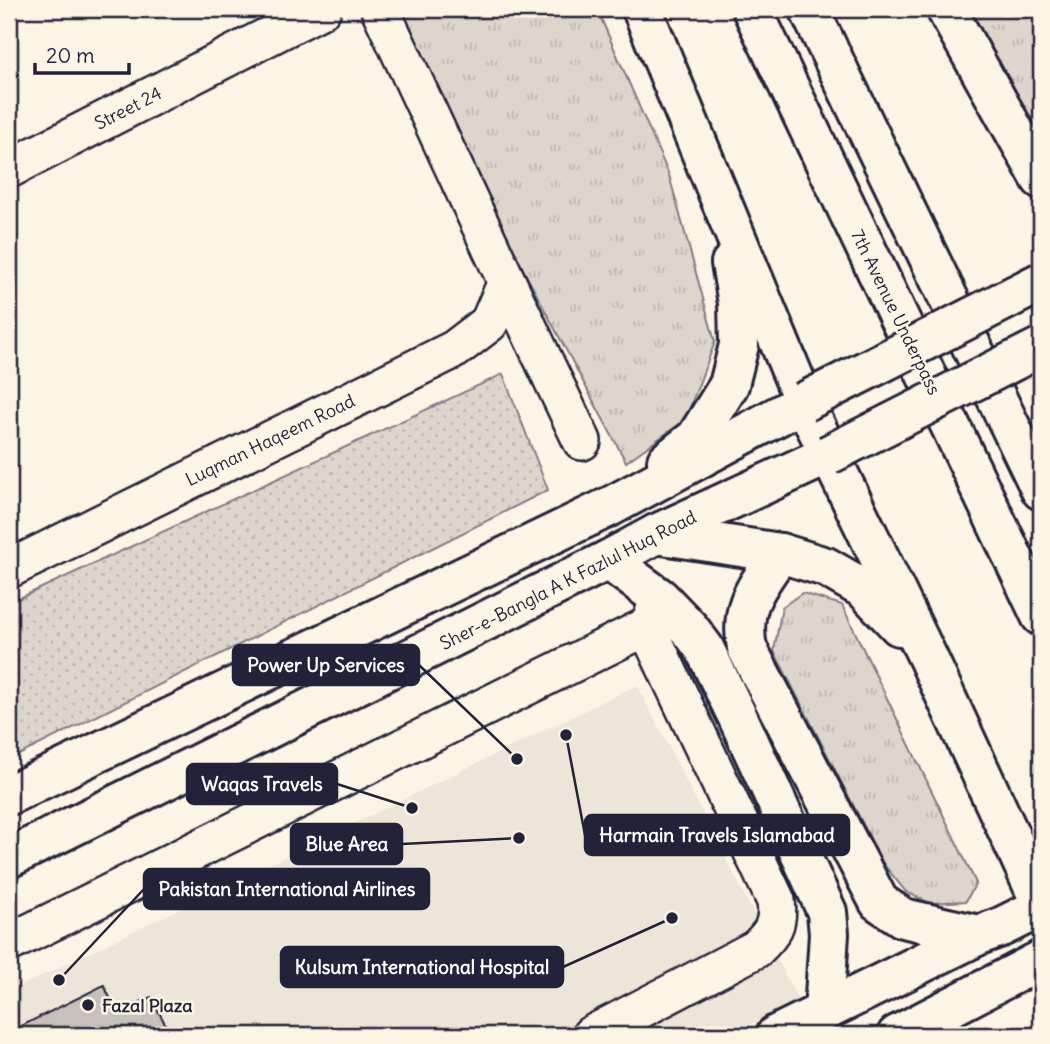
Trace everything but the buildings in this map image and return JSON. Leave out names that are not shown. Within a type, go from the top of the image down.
[{"type":"main road","points":[[642,9],[804,402],[928,658],[1041,905],[776,1035]]},
{"type":"main road","name":"7th Avenue Underpass","points":[[752,9],[1041,616]]},
{"type":"main road","points":[[809,9],[1041,490]]},
{"type":"main road","points":[[946,9],[1041,179]]},
{"type":"main road","points":[[1013,127],[1041,156]]},
{"type":"main road","points":[[611,506],[696,438],[729,385],[738,345],[738,303],[720,202]]},
{"type":"main road","points":[[9,794],[611,506],[804,402],[1041,282]]},
{"type":"main road","name":"Sher-e-Bangla A K Fazlul Huq Road","points":[[9,858],[656,534],[828,455],[1041,347]]},
{"type":"main road","points":[[656,534],[780,553],[826,567],[864,589],[928,658]]},
{"type":"main road","points":[[780,553],[758,584],[744,614],[747,648],[879,902],[903,919],[990,931]]},
{"type":"main road","points":[[608,560],[655,612],[689,628],[704,648],[740,722],[827,912],[829,934],[824,1012]]},
{"type":"main road","points":[[897,1035],[1031,965]]},
{"type":"street","name":"Street 24","points":[[9,169],[322,9]]},
{"type":"street","points":[[380,9],[489,241],[506,284],[582,441]]},
{"type":"street","name":"Luqman Haqeem Road","points":[[9,569],[455,349],[489,323],[506,284]]},
{"type":"street","points":[[9,943],[655,612]]},
{"type":"street","points":[[591,1035],[756,949],[774,929],[778,918],[776,901],[661,661],[652,638],[655,612]]},
{"type":"shaded area","points":[[637,685],[799,1002],[726,1035],[9,1035],[9,992]]},
{"type":"green space","points":[[384,9],[597,9],[669,175],[715,342],[685,420],[626,462]]},
{"type":"green space","points":[[957,9],[1041,9],[1041,145]]},
{"type":"green space","points":[[503,374],[548,490],[9,760],[9,603]]},
{"type":"green space","points":[[802,593],[842,605],[976,883],[966,901],[930,903],[906,892],[884,865],[774,651],[782,607]]},
{"type":"place","name":"Harmain Travels Islamabad","points":[[566,735]]},
{"type":"place","name":"Power Up Services","points":[[517,759]]},
{"type":"place","name":"Waqas Travels","points":[[412,808]]},
{"type":"place","name":"Blue Area","points":[[519,838]]},
{"type":"place","name":"Kulsum International Hospital","points":[[672,918]]},
{"type":"place","name":"Pakistan International Airlines","points":[[59,980]]},
{"type":"place","name":"Fazal Plaza","points":[[88,1005]]}]
